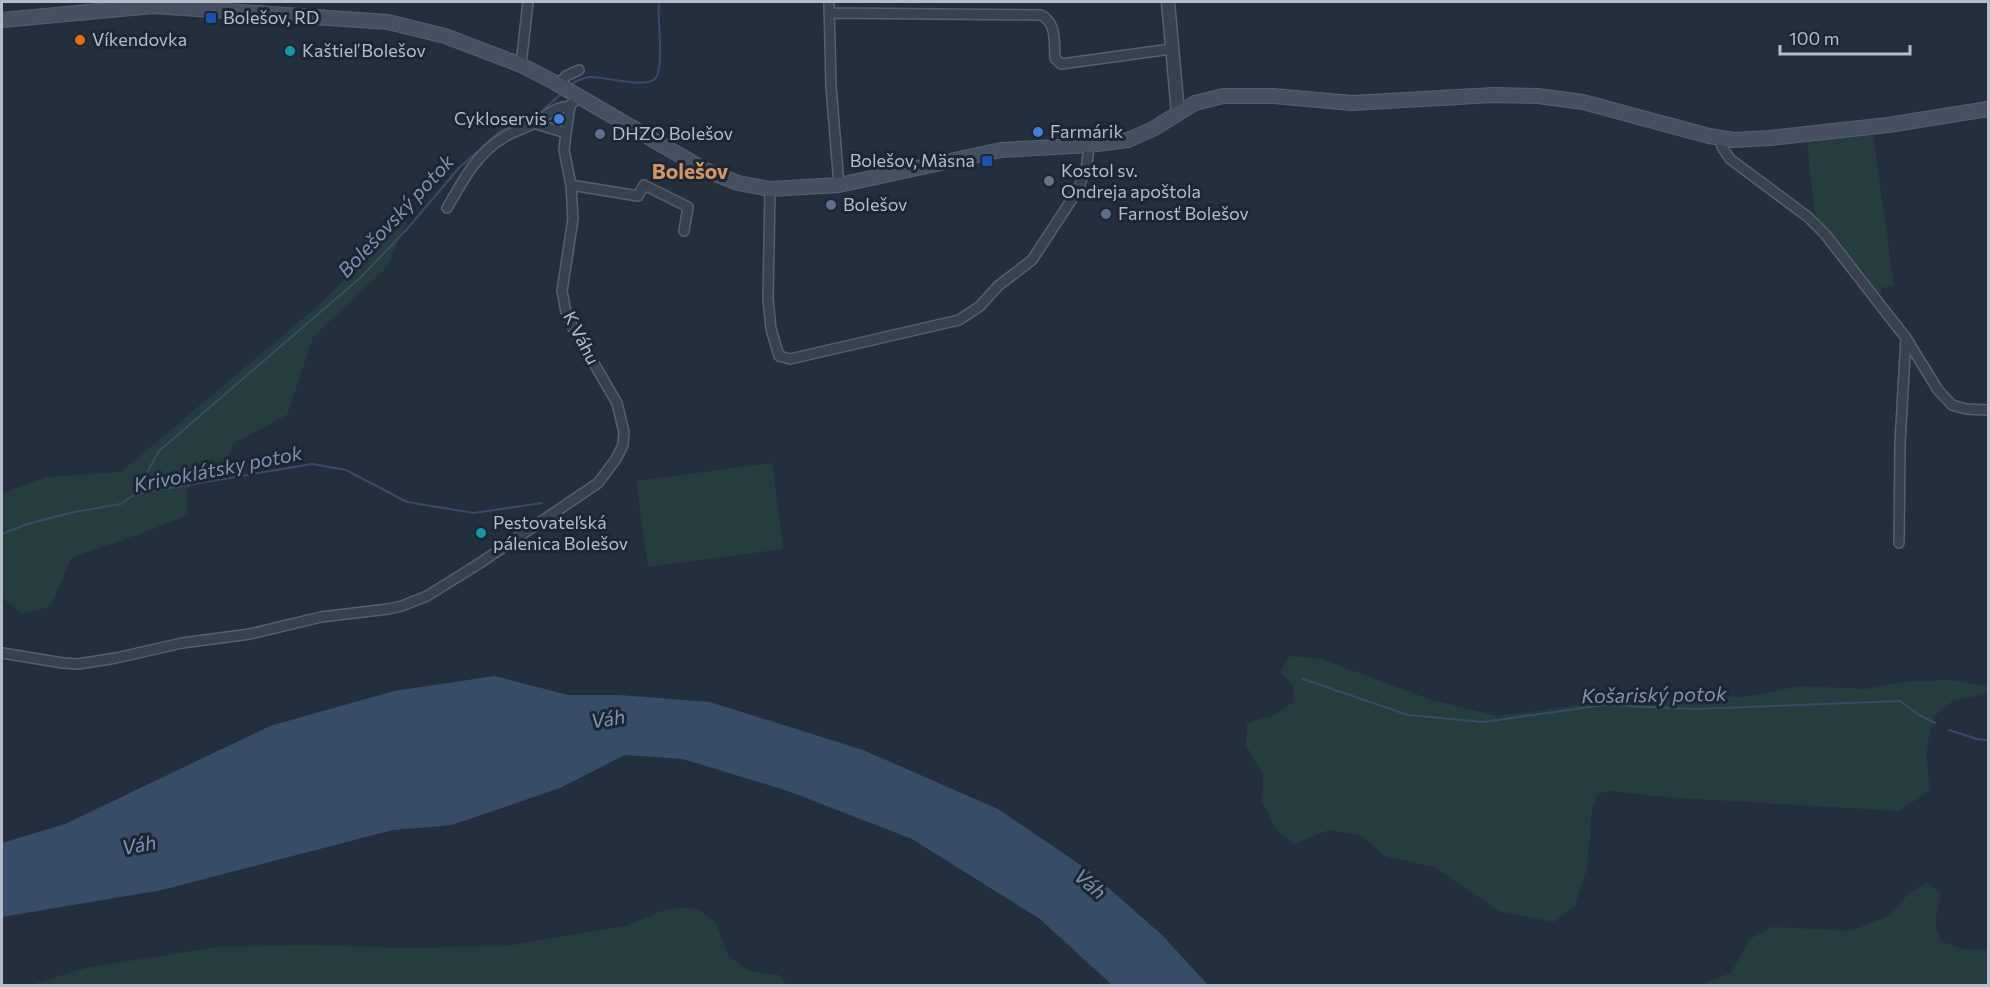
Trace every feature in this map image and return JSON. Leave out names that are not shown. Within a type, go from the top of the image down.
[{"type":"main road","points":[[2,20],[153,6],[388,22],[445,36],[520,65],[705,170],[738,183],[770,189],[839,185],[1001,150],[1089,145],[1128,140],[1141,135],[1201,100],[1224,96],[1273,96],[1326,102],[1369,103],[1516,95],[1583,102],[1721,139],[1747,140],[1888,125],[1989,109]]},
{"type":"street","points":[[520,65],[528,2]]},
{"type":"street","points":[[829,2],[831,86],[839,185]]},
{"type":"street","points":[[1168,2],[1178,113]]},
{"type":"street","points":[[829,13],[1041,15],[1053,25],[1055,58],[1060,64],[1171,49]]},
{"type":"street","points":[[447,208],[470,169],[493,145],[512,132],[533,123],[556,107],[569,93],[566,76],[579,70]]},
{"type":"street","name":"K Váhu","points":[[2,653],[78,664],[182,643],[250,634],[321,617],[402,606],[427,596],[559,511],[598,483],[607,473],[622,445],[624,432],[616,403],[572,326],[566,312],[562,291],[573,229],[571,185],[564,150],[569,93]]},
{"type":"street","points":[[533,123],[566,133]]},
{"type":"street","points":[[1721,139],[1722,147],[1730,159],[1808,217],[1825,234],[1906,338],[1938,390],[1952,405],[1966,409],[1989,410]]},
{"type":"street","points":[[770,189],[768,299],[771,329],[779,356],[790,359],[959,320],[980,306],[998,286],[1032,260],[1046,240],[1078,190],[1087,164],[1089,145]]},
{"type":"street","points":[[571,185],[638,196],[644,185],[688,207],[684,231]]},
{"type":"street","points":[[1899,543],[1900,443],[1906,338]]},
{"type":"green space","points":[[1873,135],[1894,286],[1881,288],[1881,296],[1818,219],[1814,208],[1807,141]]},
{"type":"green space","points":[[408,218],[387,267],[313,337],[287,415],[234,443],[227,459],[202,471],[187,489],[187,515],[72,557],[51,606],[23,614],[2,598],[2,493],[47,477],[121,472],[313,310]]},
{"type":"green space","points":[[772,463],[783,549],[648,567],[636,481]]},
{"type":"green space","points":[[1289,656],[1321,659],[1429,699],[1497,716],[1658,695],[1743,697],[1801,686],[1866,689],[1903,682],[1950,680],[1988,686],[1988,694],[1954,700],[1934,716],[1926,751],[1930,790],[1899,811],[1665,797],[1610,791],[1597,794],[1592,809],[1587,868],[1575,906],[1553,922],[1499,911],[1434,867],[1384,856],[1361,835],[1329,830],[1294,844],[1276,829],[1262,801],[1263,775],[1246,745],[1247,723],[1274,715],[1294,702],[1293,685],[1280,673]]},
{"type":"green space","points":[[1926,883],[1941,893],[1935,922],[1941,942],[1964,949],[1988,950],[1988,985],[1699,985],[1731,973],[1750,939],[1772,927],[1851,931],[1890,915],[1908,894]]},
{"type":"green space","points":[[684,907],[699,910],[716,923],[729,957],[749,971],[779,975],[787,985],[31,985],[86,968],[216,947],[506,946],[625,926],[662,911]]},
{"type":"water","name":"Váh","points":[[495,676],[568,695],[618,695],[710,702],[863,750],[998,809],[1088,870],[1162,935],[1208,985],[1112,985],[1040,919],[912,839],[788,791],[683,759],[625,755],[560,788],[452,825],[393,830],[162,890],[2,917],[2,843],[65,824],[270,726],[394,691]]},
{"type":"waterway","name":"Bolešovský potok","points":[[569,86],[590,77],[637,83],[653,80],[657,76],[660,59],[659,2]]},
{"type":"waterway","name":"Bolešovský potok","points":[[135,494],[159,451],[360,278],[407,229],[459,168],[499,132],[541,112],[563,92]]},
{"type":"waterway","name":"Krivoklátsky potok","points":[[2,534],[27,524],[74,512],[121,504],[135,494],[312,464],[346,470],[407,502],[474,513],[542,503]]},
{"type":"waterway","name":"Košariský potok","points":[[1303,679],[1408,715],[1483,722],[1604,705],[1694,709],[1900,701],[1935,723]]},
{"type":"waterway","name":"Košariský potok","points":[[1949,730],[1988,740]]},
{"type":"place","name":"Bolešov, RD","points":[[211,18]]},
{"type":"place","name":"Víkendovka","points":[[80,40]]},
{"type":"place","name":"Kaštieľ Bolešov","points":[[290,51]]},
{"type":"place","name":"Cykloservis","points":[[559,119]]},
{"type":"place","name":"Farmárik","points":[[1038,132]]},
{"type":"place","name":"DHZO Bolešov","points":[[600,134]]},
{"type":"place","name":"Bolešov, Mäsna","points":[[987,161]]},
{"type":"place","name":"Kostol sv. Ondreja apoštola","points":[[1049,181]]},
{"type":"place","name":"Bolešov","points":[[831,205]]},
{"type":"place","name":"Farnosť Bolešov","points":[[1106,214]]},
{"type":"place","name":"Pestovateľská pálenica Bolešov","points":[[481,533]]},
{"type":"district","name":"Bolešov","points":[[690,172]]}]
